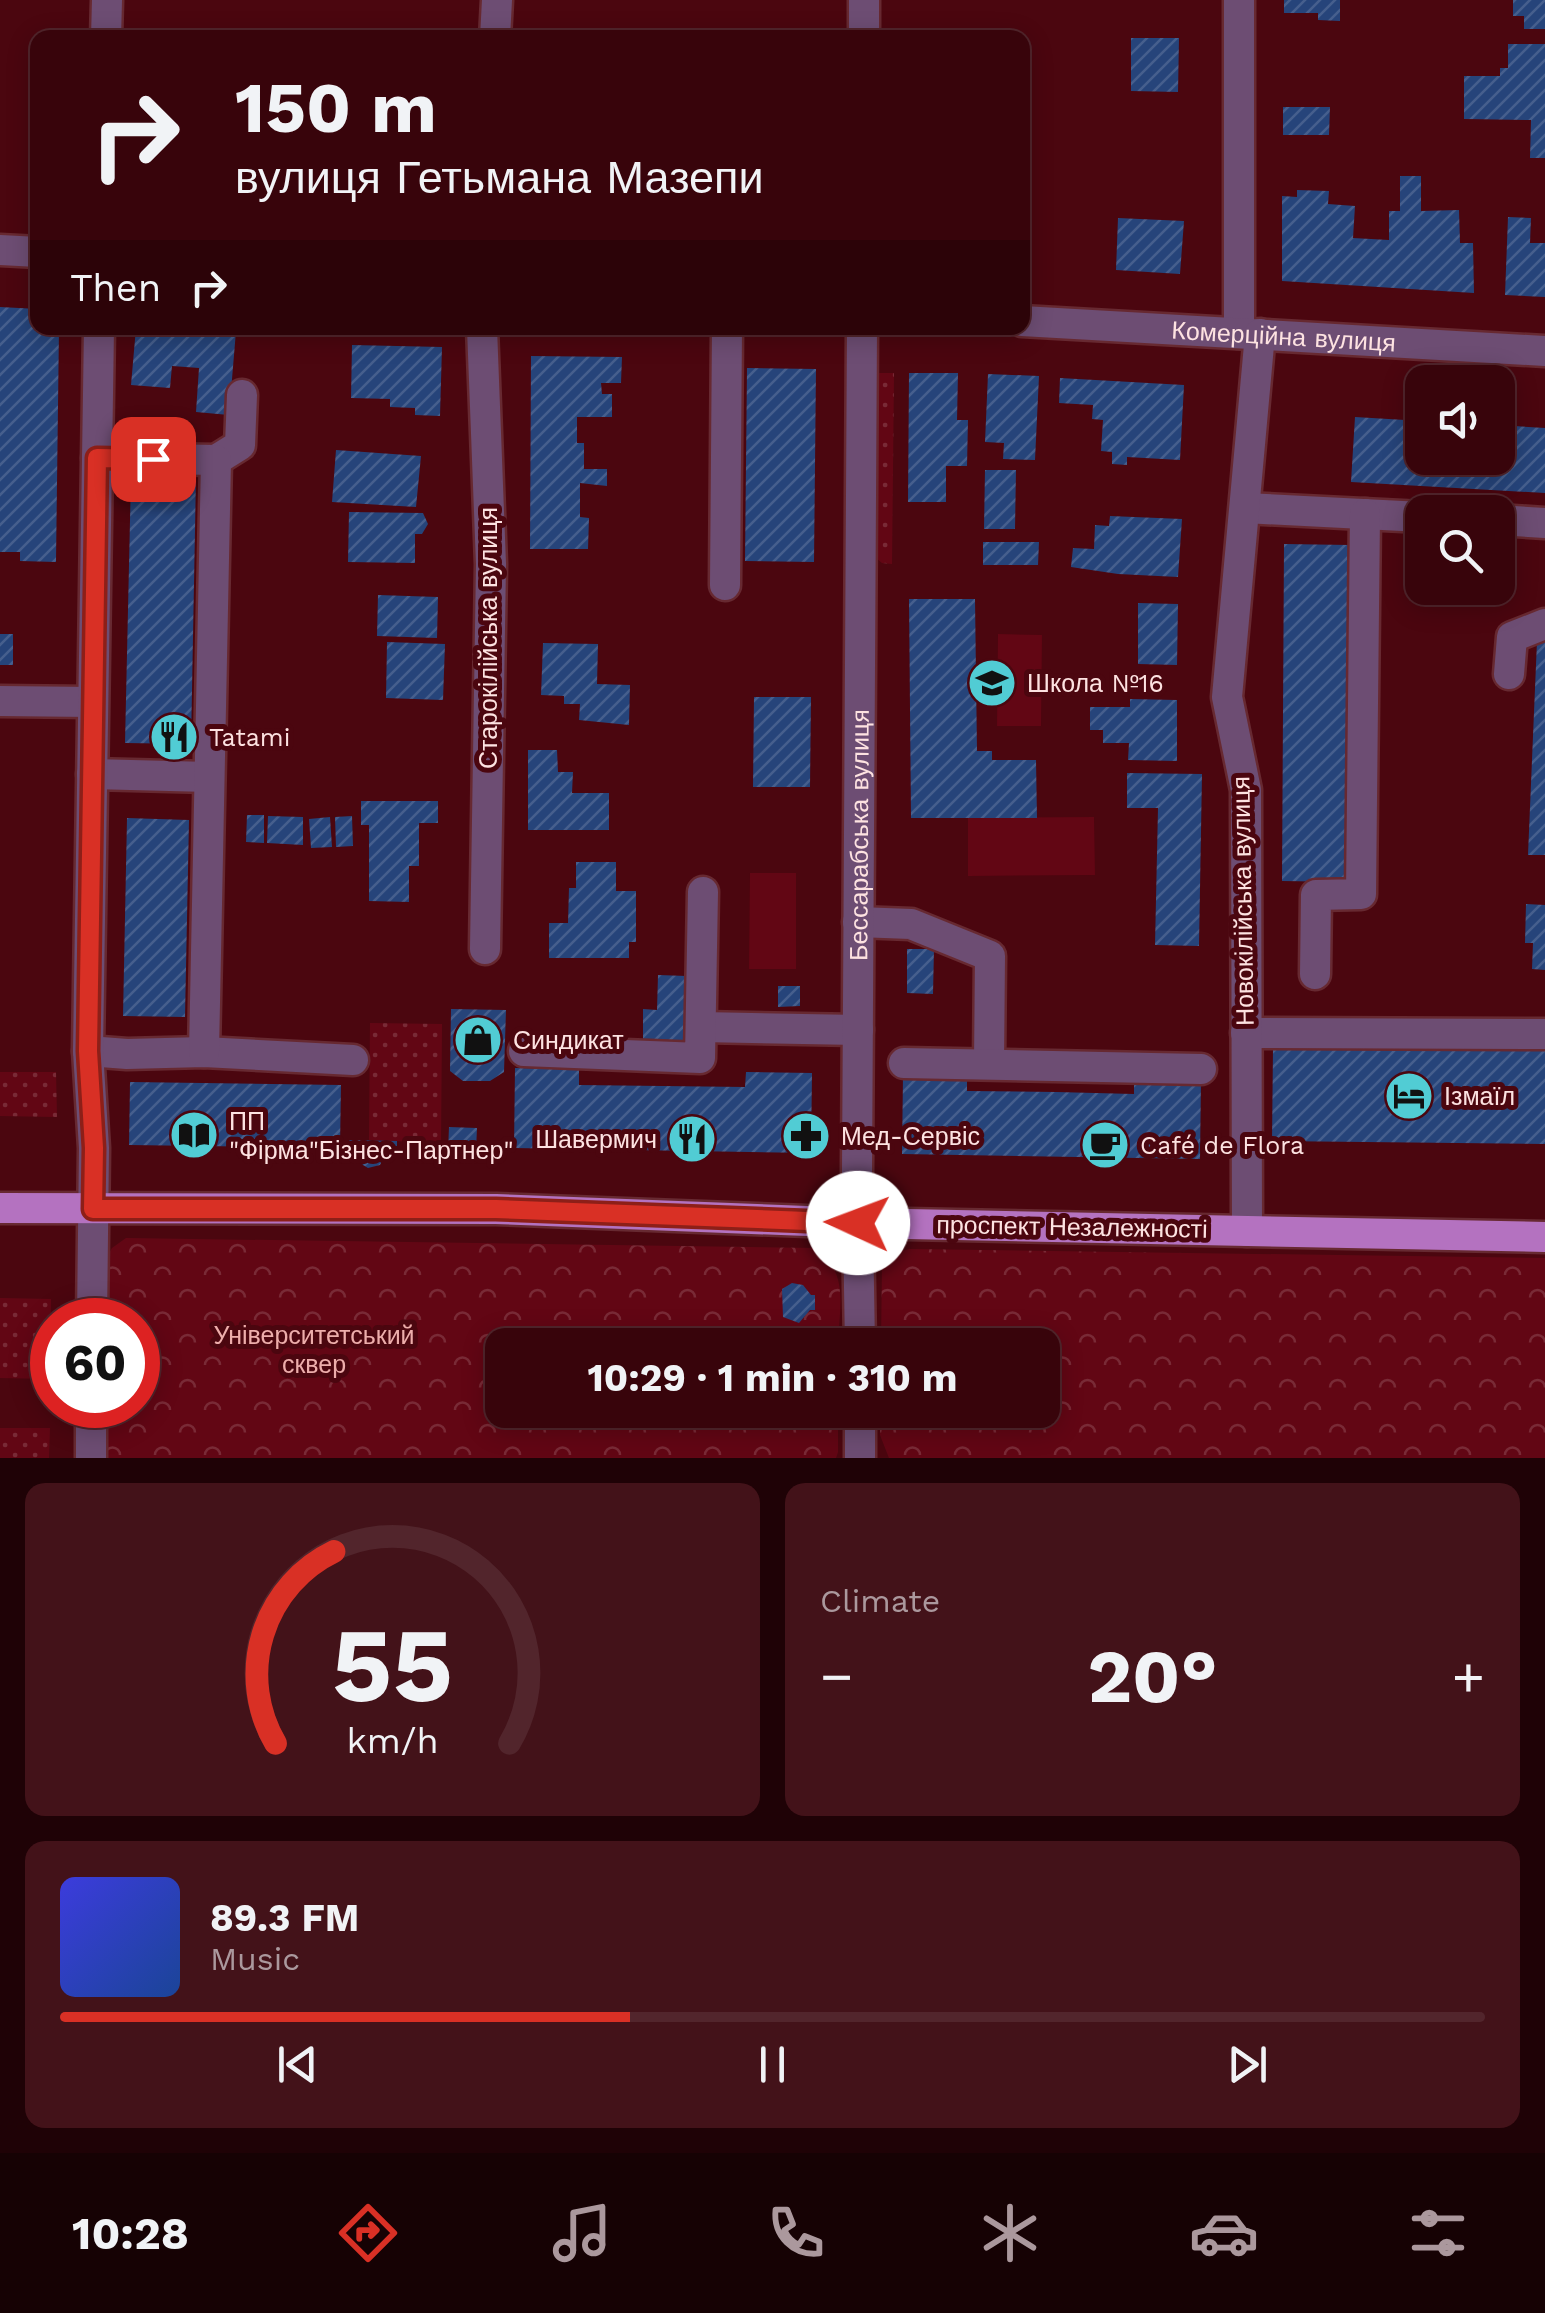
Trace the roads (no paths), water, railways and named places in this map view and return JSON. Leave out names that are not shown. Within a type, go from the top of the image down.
[{"type":"main road","name":"проспект Незалежності","points":[[0,1208],[496,1209],[858,1223],[1545,1237]]},
{"type":"street","points":[[106,0],[106,30]]},
{"type":"street","points":[[495,30],[496,0]]},
{"type":"street","points":[[864,0],[864,30]]},
{"type":"street","name":"Новокілійська вулиця","points":[[1239,0],[1250,334],[1246,508],[1227,697],[1246,790],[1246,1231]]},
{"type":"street","points":[[0,250],[30,252]]},
{"type":"street","name":"Комерційна вулиця","points":[[1030,321],[1545,351]]},
{"type":"street","points":[[92,1298],[94,1148],[88,1051],[99,335]]},
{"type":"street","name":"Старокілійська вулиця","points":[[482,335],[491,564],[484,949]]},
{"type":"street","points":[[725,585],[727,335]]},
{"type":"street","name":"Бессарабська вулиця","points":[[860,1328],[862,335]]},
{"type":"street","points":[[97,458],[216,460],[240,445],[242,395]]},
{"type":"street","points":[[204,1052],[216,460]]},
{"type":"street","points":[[1246,508],[1405,516]]},
{"type":"street","points":[[1315,974],[1316,894],[1362,894],[1366,514]]},
{"type":"street","points":[[1515,521],[1545,523]]},
{"type":"street","points":[[1509,674],[1512,637],[1545,624]]},
{"type":"street","points":[[0,701],[92,702]]},
{"type":"street","points":[[92,774],[209,777]]},
{"type":"street","points":[[524,1052],[700,1058],[703,892]]},
{"type":"street","points":[[858,922],[946,923],[990,956],[989,1064]]},
{"type":"street","points":[[701,1027],[858,1030]]},
{"type":"street","points":[[1246,1033],[1545,1034]]},
{"type":"street","points":[[88,1051],[353,1060]]},
{"type":"street","points":[[904,1063],[1201,1069]]},
{"type":"street","points":[[91,1428],[91,1458]]},
{"type":"street","points":[[860,1428],[860,1458]]},
{"type":"place","name":"Школа №16","points":[[992,683]]},
{"type":"place","name":"Tatami","points":[[174,737]]},
{"type":"place","name":"Синдикат","points":[[478,1040]]},
{"type":"place","name":"Ізмаїл","points":[[1409,1096]]},
{"type":"place","name":"ПП \"Фірма\"Бізнес-Партнер\"","points":[[194,1135]]},
{"type":"place","name":"Мед-Сервіс","points":[[806,1136]]},
{"type":"place","name":"Шавермич","points":[[692,1139]]},
{"type":"place","name":"Café de Flora","points":[[1105,1145]]},
{"type":"park label","name":"Університетський сквер","points":[[314,1350]]}]
